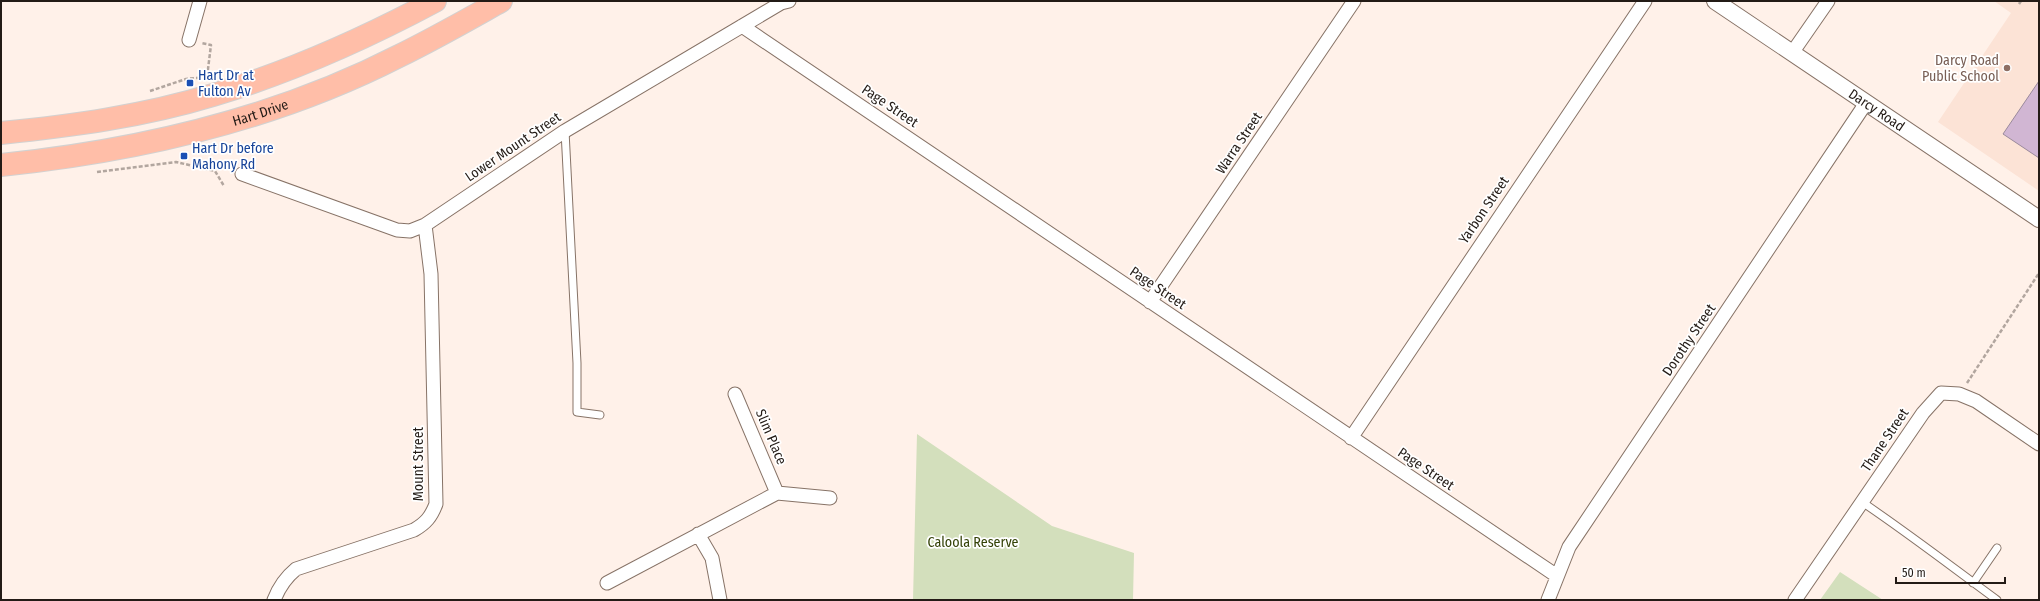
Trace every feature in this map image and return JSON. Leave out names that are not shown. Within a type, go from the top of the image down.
[{"type":"highway","points":[[1,133],[94,122],[211,96],[257,81],[345,46],[435,1]]},
{"type":"highway","name":"Hart Drive","points":[[1,165],[90,154],[144,144],[186,135],[265,111],[332,86],[398,57],[500,1]]},
{"type":"street","points":[[189,40],[200,1]]},
{"type":"street","name":"Lower Mount Street","points":[[242,174],[397,230],[410,231],[425,225],[565,131],[781,3],[789,1]]},
{"type":"street","name":"Warra Street","points":[[1150,302],[1354,1]]},
{"type":"street","name":"Yarbon Street","points":[[1351,438],[1645,1]]},
{"type":"street","name":"Darcy Road","points":[[1715,1],[2039,219]]},
{"type":"street","points":[[1792,53],[1828,1]]},
{"type":"street","name":"Page Street","points":[[742,26],[1557,576]]},
{"type":"street","name":"Dorothy Street","points":[[1548,600],[1569,547],[1866,103]]},
{"type":"street","name":"Mount Street","points":[[274,600],[279,587],[288,575],[296,568],[414,530],[425,524],[432,515],[436,504],[432,282],[425,225]]},
{"type":"street","name":"Thane Street","points":[[1795,600],[1923,413],[1941,393],[1960,394],[1976,401],[2039,444]]},
{"type":"street","name":"Slim Place","points":[[735,394],[777,493]]},
{"type":"street","points":[[607,583],[777,493],[830,498]]},
{"type":"street","points":[[698,534],[712,558],[720,600]]},
{"type":"lane","points":[[565,131],[577,363],[577,412],[600,416]]},
{"type":"lane","points":[[1862,502],[1910,535],[1952,568],[1997,600]]},
{"type":"lane","points":[[1974,583],[1997,548]]},
{"type":"path","points":[[189,40],[211,45],[208,77]]},
{"type":"path","points":[[176,162],[215,171],[224,186]]},
{"type":"path","points":[[1960,394],[2039,274]]},
{"type":"shaded area","name":"Darcy Road Public School","points":[[1994,1],[2039,1],[2039,191],[1938,122],[2011,13]]},
{"type":"green space","name":"Caloola Reserve","points":[[917,434],[1052,526],[1134,553],[1133,600],[913,600]]},
{"type":"green space","points":[[1840,572],[1883,600],[1820,600]]},
{"type":"building","points":[[2039,81],[2039,158],[2003,134]]},
{"type":"place","name":"Darcy Road Public School","points":[[2007,68]]},
{"type":"place","name":"Hart Dr at Fulton Av","points":[[190,83]]},
{"type":"place","name":"Hart Dr before Mahony Rd","points":[[184,156]]}]
